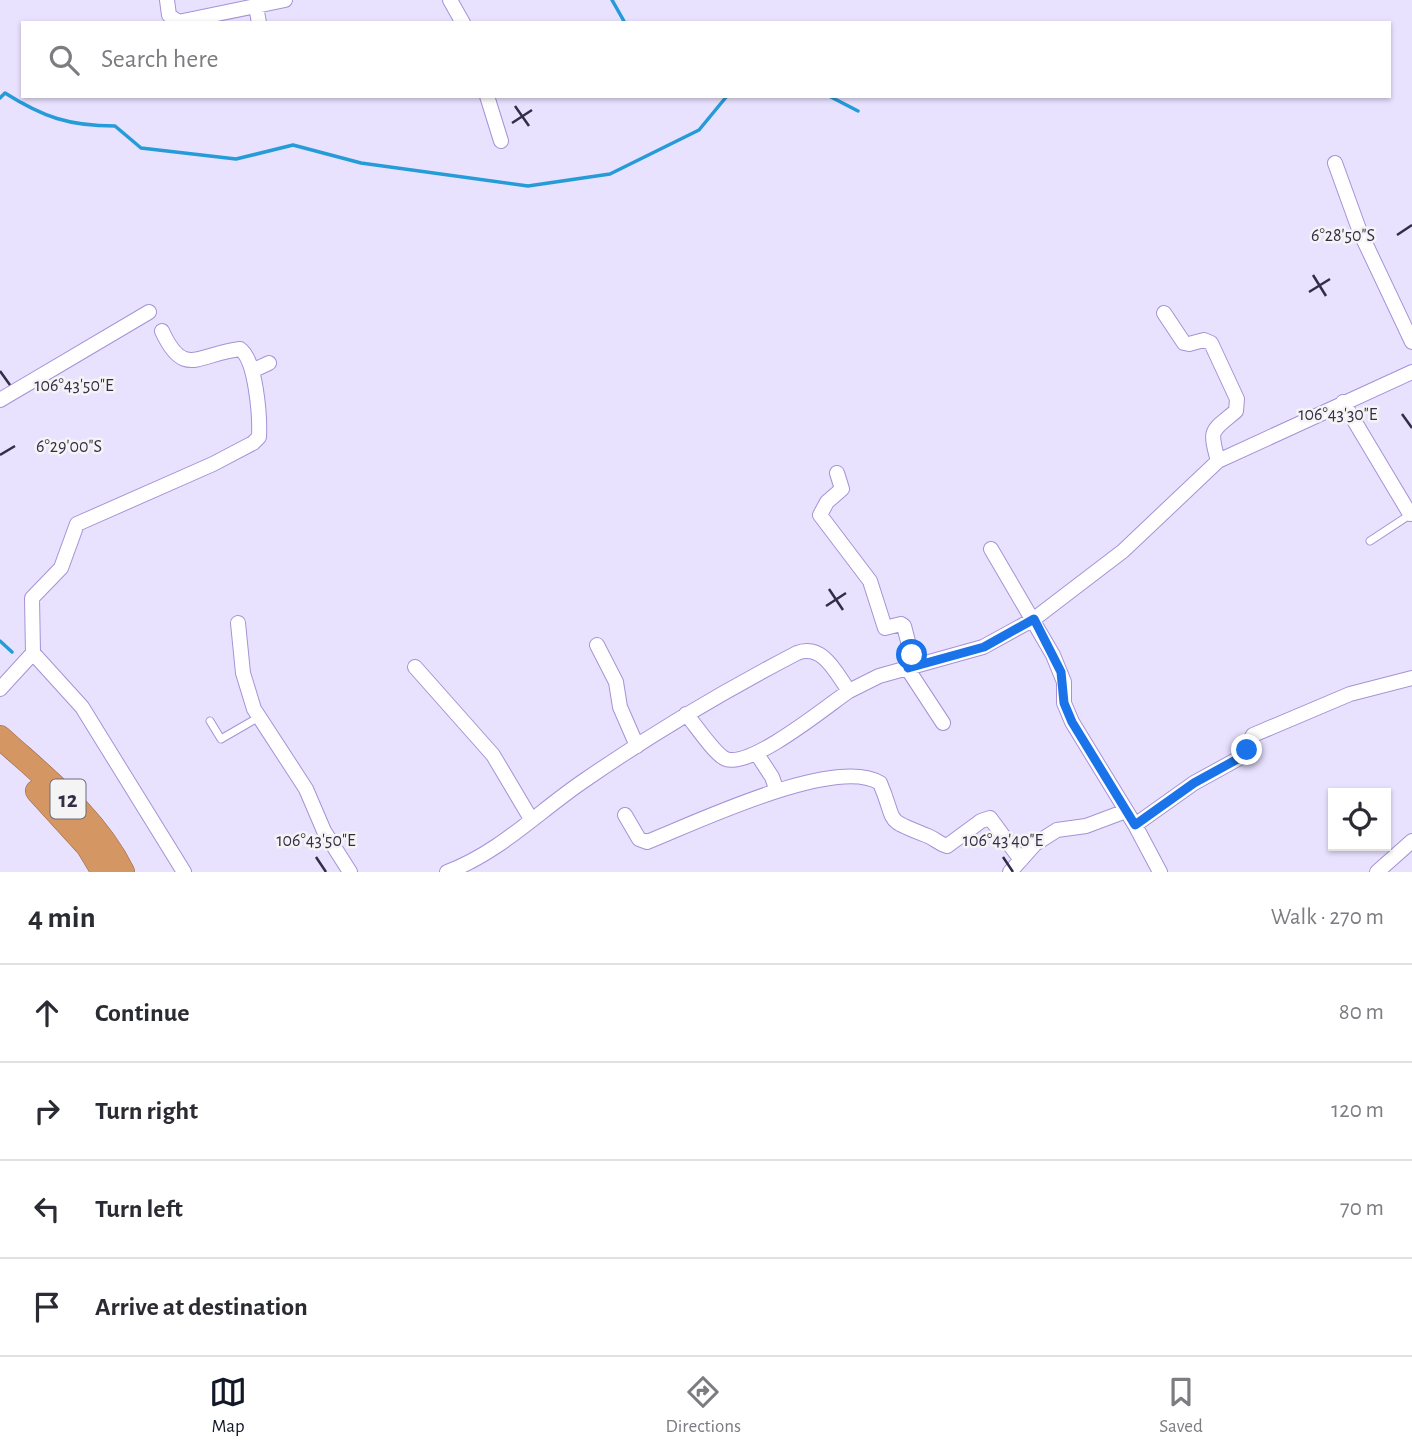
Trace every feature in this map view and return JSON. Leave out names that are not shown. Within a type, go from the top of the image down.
[{"type":"highway","name":"12","points":[[0,737],[79,810],[99,832],[123,872]]},
{"type":"highway","name":"12","points":[[0,758],[20,774],[71,826],[103,872]]},
{"type":"street","points":[[167,0],[169,15],[177,21]]},
{"type":"street","points":[[183,21],[285,0]]},
{"type":"street","points":[[450,0],[462,21]]},
{"type":"street","points":[[256,6],[259,21]]},
{"type":"street","points":[[488,98],[501,141]]},
{"type":"street","points":[[1335,163],[1360,232],[1412,341]]},
{"type":"street","points":[[0,400],[149,312]]},
{"type":"street","points":[[1164,313],[1184,343],[1204,340],[1211,343],[1237,399],[1236,411],[1213,431],[1211,436],[1218,461]]},
{"type":"street","points":[[4,685],[33,653],[35,625],[32,598],[61,568],[77,524],[213,464],[257,440],[259,432],[253,371],[247,354],[240,349],[188,361],[172,352],[162,331]]},
{"type":"street","points":[[253,371],[269,363]]},
{"type":"street","points":[[686,714],[724,758],[734,760],[757,754],[849,691],[879,676],[984,647],[1034,619],[1123,551],[1218,461],[1412,372]]},
{"type":"street","points":[[1343,402],[1411,514]]},
{"type":"street","points":[[837,473],[842,489],[827,502],[820,514],[870,581],[885,628],[901,624],[904,626],[912,657],[908,668]]},
{"type":"street","points":[[991,549],[1034,619],[1061,672],[1068,713],[1160,872]]},
{"type":"street","points":[[238,623],[243,673],[260,717],[306,789],[324,831],[350,872]]},
{"type":"street","points":[[597,645],[616,682],[620,707],[637,746]]},
{"type":"street","points":[[447,872],[494,849],[531,819],[686,714],[804,650],[820,653],[849,691]]},
{"type":"street","points":[[33,653],[82,706],[184,872]]},
{"type":"street","points":[[415,667],[493,755],[531,819]]},
{"type":"street","points":[[908,668],[943,723]]},
{"type":"street","points":[[1135,825],[1194,783],[1243,756],[1253,735],[1350,694],[1412,678]]},
{"type":"street","points":[[757,754],[772,777],[777,791]]},
{"type":"street","points":[[625,815],[643,843],[813,779],[855,777],[874,780],[882,786],[888,810],[898,825],[932,837],[946,846],[981,821],[990,818],[1021,860]]},
{"type":"street","points":[[1010,872],[1035,844],[1057,830],[1086,826],[1126,811]]},
{"type":"street","points":[[1377,872],[1412,841]]},
{"type":"lane","points":[[1370,541],[1411,514]]},
{"type":"lane","points":[[210,721],[221,738],[260,717]]},
{"type":"waterway","points":[[612,0],[624,21]]},
{"type":"waterway","points":[[0,98],[5,93],[57,119],[115,126],[141,148],[236,159],[293,145],[361,163],[528,186],[610,174],[699,130],[725,98]]},
{"type":"waterway","points":[[833,98],[858,111]]},
{"type":"waterway","points":[[0,641],[12,652]]},
{"type":"route","points":[[912,655],[908,668],[960,656],[984,647],[1034,619],[1061,672],[1064,703],[1072,722],[1135,825],[1194,783],[1246,754],[1247,750]]}]
